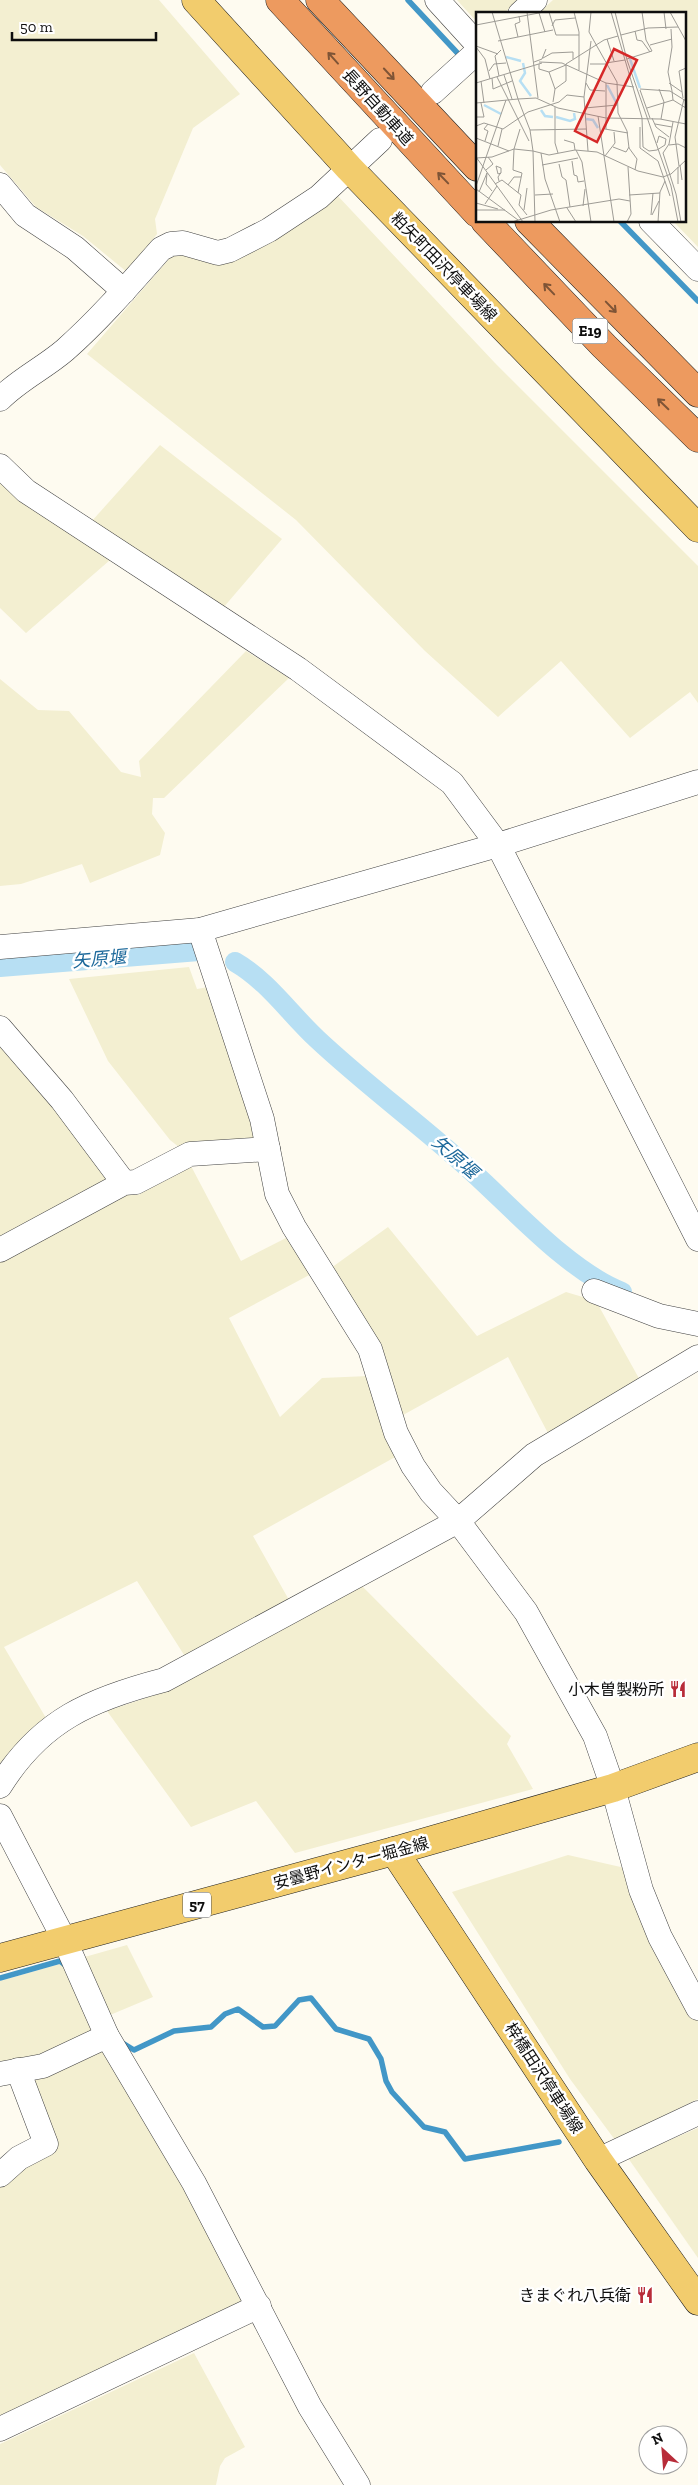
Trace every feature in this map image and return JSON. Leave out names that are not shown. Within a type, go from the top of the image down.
[{"type":"highway","name":"長野自動車道","points":[[280,0],[476,212]]},
{"type":"highway","name":"長野自動車道","points":[[320,0],[476,166]]},
{"type":"highway","name":"E19","points":[[486,222],[604,346],[698,438]]},
{"type":"highway","name":"E19","points":[[530,222],[698,393]]},
{"type":"main road","name":"粕矢町田沢停車場線","points":[[196,0],[349,168],[698,528]]},
{"type":"main road","name":"安曇野インター堀金線","points":[[0,1958],[394,1851],[613,1788],[698,1757]]},
{"type":"main road","name":"梓橋田沢停車場線","points":[[394,1851],[598,2160],[698,2301]]},
{"type":"street","points":[[437,0],[476,43]]},
{"type":"street","points":[[522,12],[535,0]]},
{"type":"street","points":[[433,92],[476,53]]},
{"type":"street","points":[[0,398],[15,384],[63,352],[98,319],[161,249],[171,244],[183,244],[218,253],[230,250],[269,230],[320,197],[380,140]]},
{"type":"street","points":[[0,185],[25,215],[76,248],[124,291]]},
{"type":"street","points":[[652,222],[698,269]]},
{"type":"street","points":[[0,466],[26,491],[298,669],[452,783],[498,845],[698,1239]]},
{"type":"street","points":[[0,947],[200,930],[498,845],[698,782]]},
{"type":"street","points":[[200,930],[262,1119],[277,1194],[294,1228],[370,1349],[396,1433],[422,1479],[458,1521],[526,1612],[595,1736],[613,1788],[641,1890],[660,1937],[698,2008]]},
{"type":"street","points":[[0,1028],[62,1100],[124,1183]]},
{"type":"street","points":[[0,1250],[124,1183],[136,1182],[190,1154],[268,1149]]},
{"type":"street","points":[[594,1291],[659,1316],[698,1324]]},
{"type":"street","points":[[0,1786],[14,1763],[52,1725],[120,1692],[164,1680],[458,1521],[534,1454],[698,1357]]},
{"type":"street","points":[[0,1816],[65,1941],[107,2036],[194,2184],[310,2407],[358,2485]]},
{"type":"street","points":[[0,2175],[19,2158],[46,2144],[9,2072],[43,2066],[107,2036]]},
{"type":"street","points":[[598,2160],[698,2113]]},
{"type":"street","points":[[0,2429],[259,2306]]},
{"type":"shaded area","points":[[0,0],[159,0],[240,94],[193,128],[155,219],[157,234],[127,272],[83,236],[36,207],[0,165]]},
{"type":"shaded area","points":[[457,0],[519,0],[505,12],[476,12],[476,21]]},
{"type":"shaded area","points":[[553,0],[698,0],[698,247],[674,222],[686,222],[686,12],[540,12]]},
{"type":"shaded area","points":[[336,194],[495,363],[698,566],[698,703],[690,692],[630,738],[561,661],[498,717],[425,651],[296,520],[87,354],[175,252],[215,264]]},
{"type":"shaded area","points":[[160,445],[282,539],[223,608],[91,522]]},
{"type":"shaded area","points":[[0,483],[20,500],[110,560],[26,633],[0,608]]},
{"type":"shaded area","points":[[246,651],[289,678],[164,798],[153,798],[152,814],[165,833],[160,855],[90,883],[82,864],[21,884],[0,886],[0,679],[38,710],[69,711],[121,772],[141,777],[139,761]]},
{"type":"shaded area","points":[[189,967],[197,989],[208,987],[259,1144],[184,1151],[170,1140],[108,1061],[69,979]]},
{"type":"shaded area","points":[[0,1043],[111,1178],[0,1240]]},
{"type":"shaded area","points":[[191,1166],[241,1261],[286,1238],[313,1273],[229,1318],[280,1417],[322,1378],[368,1376],[331,1268],[388,1227],[477,1336],[566,1292],[596,1301],[641,1382],[550,1437],[508,1357],[385,1425],[397,1456],[253,1536],[289,1600],[186,1658],[137,1581],[4,1647],[46,1718],[0,1763],[0,1261],[127,1194],[138,1195]]},
{"type":"shaded area","points":[[359,1583],[511,1736],[507,1744],[533,1789],[295,1853],[256,1801],[191,1827],[107,1711],[167,1691]]},
{"type":"shaded area","points":[[568,1855],[625,1868],[655,1943],[698,2022],[698,2099],[615,2140],[570,2079],[452,1892]]},
{"type":"shaded area","points":[[127,1945],[153,1997],[91,2023],[247,2303],[0,2417],[0,2184],[53,2147],[0,2060],[0,1981]]},
{"type":"shaded area","points":[[698,2128],[698,2258],[628,2158]]},
{"type":"shaded area","points":[[194,2353],[245,2447],[225,2458],[220,2466],[216,2485],[0,2485],[0,2444]]},
{"type":"waterway","points":[[408,0],[463,59]]},
{"type":"waterway","points":[[621,222],[698,301]]},
{"type":"waterway","name":"矢原堰","points":[[0,967],[199,951]]},
{"type":"waterway","name":"矢原堰","points":[[235,962],[258,979],[335,1056],[448,1151],[561,1254],[581,1269],[622,1292]]},
{"type":"waterway","points":[[0,1978],[60,1961],[66,1966]]},
{"type":"waterway","points":[[121,2042],[134,2050],[174,2031],[211,2027],[225,2014],[238,2009],[263,2027],[275,2026],[299,2000],[311,1998],[336,2029],[369,2039],[381,2059],[386,2081],[392,2092],[424,2127],[445,2132],[465,2159],[559,2142]]},
{"type":"place","name":"小木曽製粉所","points":[[678,1689]]},
{"type":"place","name":"きまぐれ八兵衛","points":[[645,2295]]}]
